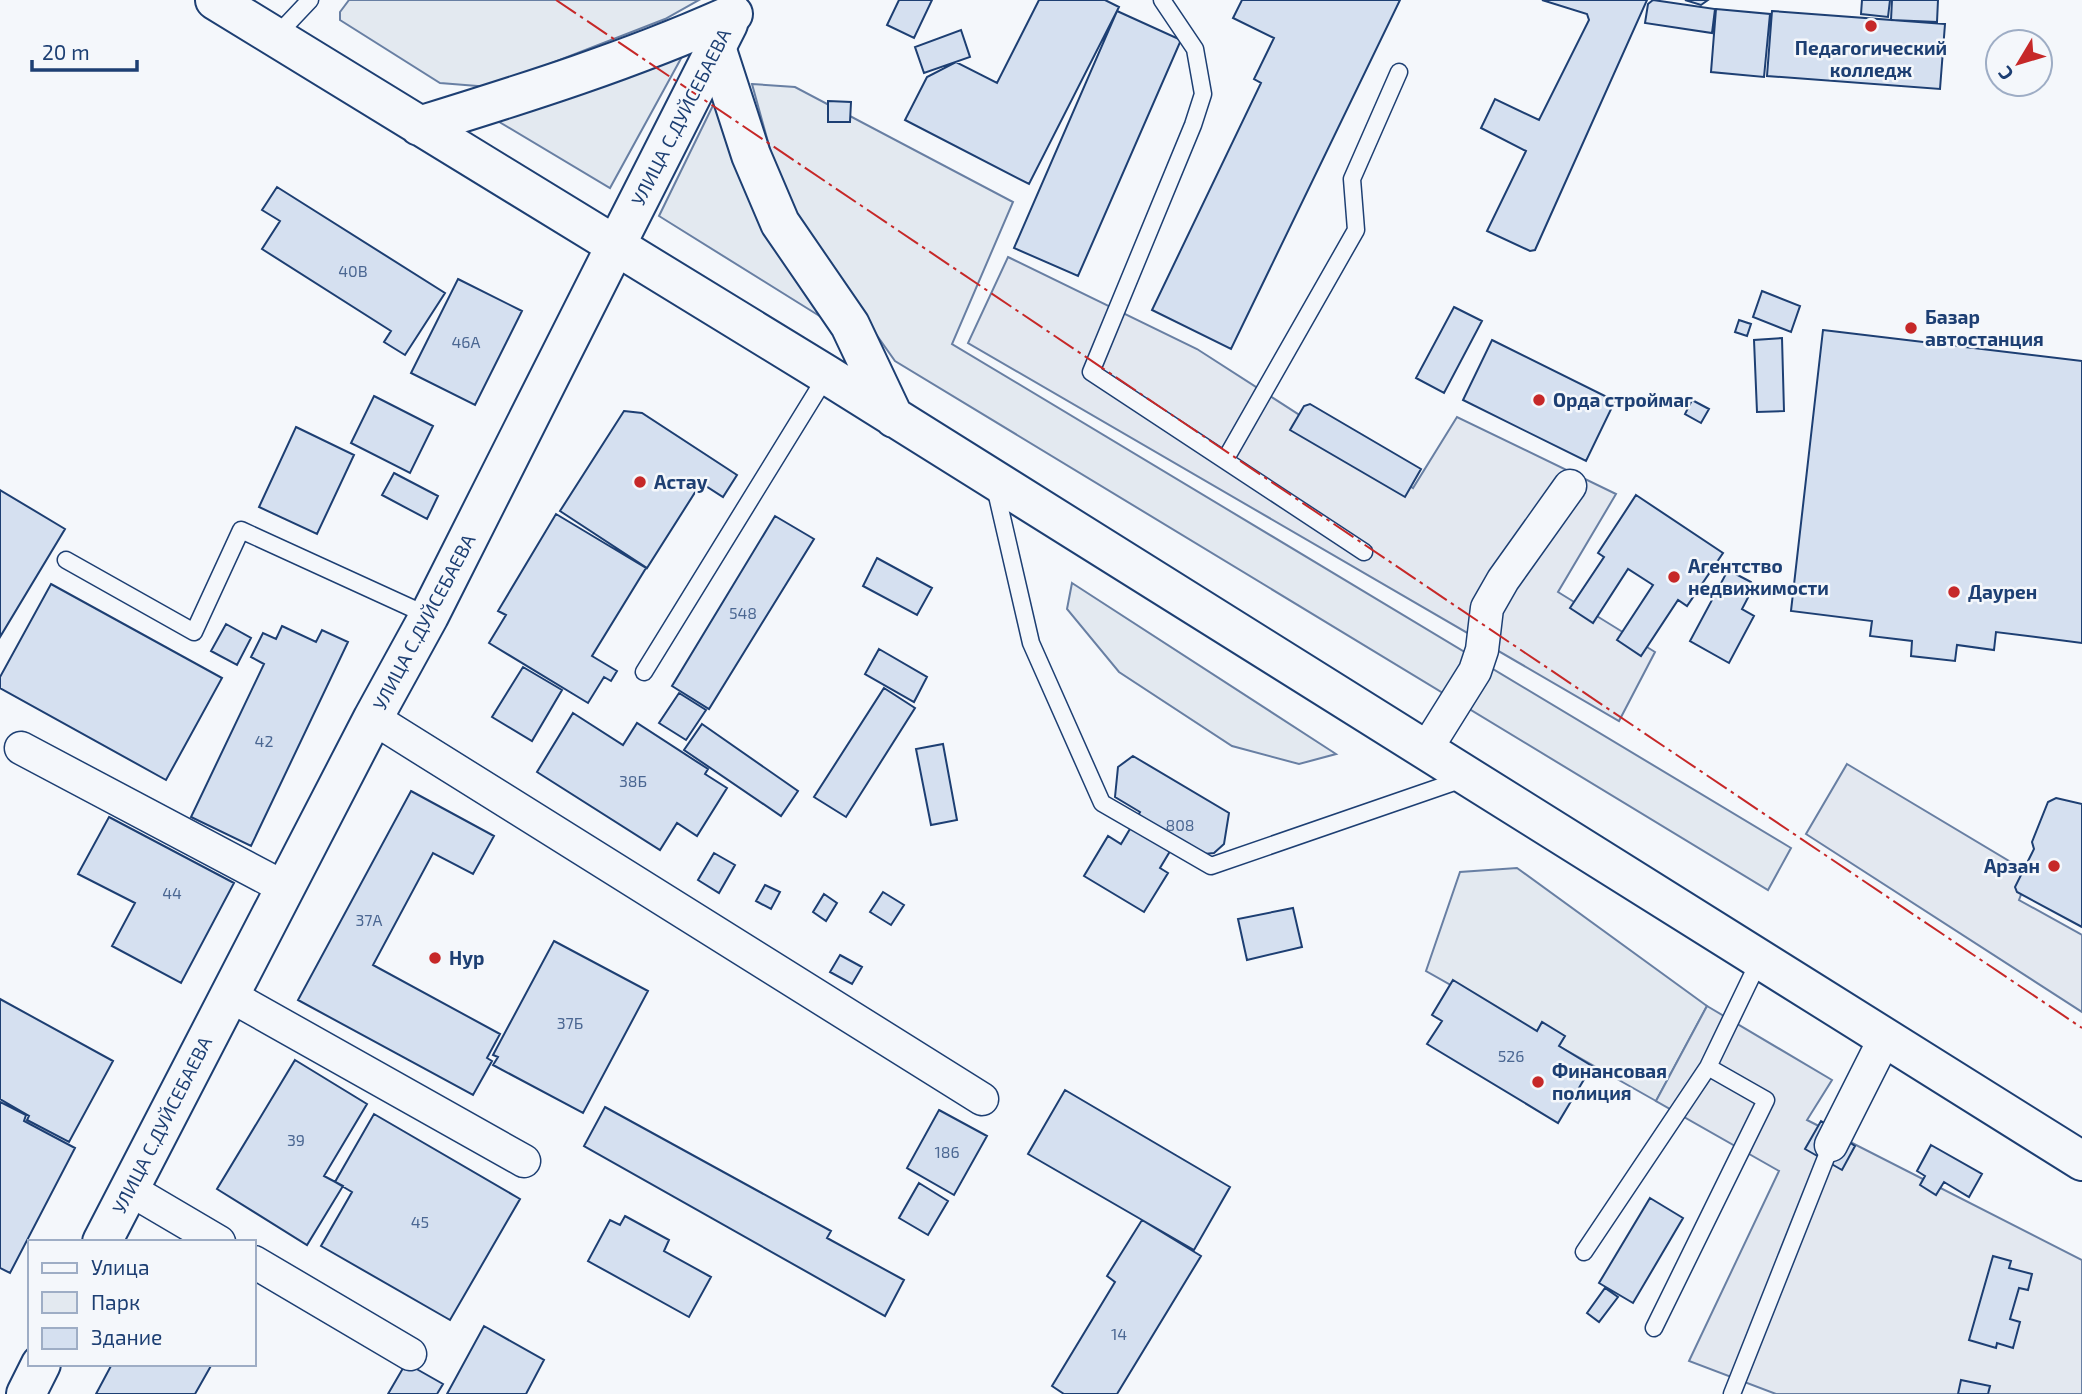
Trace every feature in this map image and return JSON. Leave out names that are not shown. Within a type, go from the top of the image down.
[{"type":"main road","points":[[215,0],[827,375],[1466,778],[1886,1036],[2082,1161]]},
{"type":"main road","points":[[419,126],[631,57],[736,7]]},
{"type":"main road","name":"УЛИЦА С.ДУЙСЕБАЕВА","points":[[103,1240],[373,718],[429,616],[736,7]]},
{"type":"main road","points":[[716,47],[751,155],[780,223],[850,325],[894,418]]},
{"type":"main road","points":[[26,1394],[40,1366]]},
{"type":"street","points":[[1425,751],[1475,671],[1482,650],[1487,608],[1503,580],[1570,486]]},
{"type":"street","points":[[373,718],[982,1099]]},
{"type":"street","points":[[22,748],[285,888]]},
{"type":"street","points":[[229,995],[524,1161]]},
{"type":"street","points":[[1831,1146],[1886,1036]]},
{"type":"street","points":[[129,1189],[216,1240]]},
{"type":"street","points":[[256,1263],[410,1354]]},
{"type":"lane","points":[[275,37],[310,0]]},
{"type":"lane","points":[[1162,0],[1195,49],[1202,94],[1194,125],[1091,372],[1364,552]]},
{"type":"lane","points":[[1225,460],[1356,230],[1352,179],[1399,72]]},
{"type":"lane","points":[[644,672],[827,375]]},
{"type":"lane","points":[[993,481],[1031,643],[1102,803],[1211,866],[1466,778]]},
{"type":"lane","points":[[66,561],[194,632],[241,530],[429,616]]},
{"type":"lane","points":[[1584,1252],[1709,1067],[1760,959]]},
{"type":"lane","points":[[1654,1328],[1766,1100],[1709,1067]]},
{"type":"lane","points":[[1732,1394],[1831,1146]]},
{"type":"green space","points":[[349,0],[699,0],[665,19],[490,87],[440,83],[340,20],[340,12]]},
{"type":"green space","points":[[684,53],[610,188],[491,117]]},
{"type":"green space","points":[[752,84],[795,87],[1013,202],[952,344],[1791,848],[1768,890],[895,361],[801,228],[778,178]]},
{"type":"green space","points":[[720,91],[797,282],[842,330],[659,216]]},
{"type":"green space","points":[[1072,583],[1336,754],[1299,764],[1232,746],[1119,672],[1067,609]]},
{"type":"green space","points":[[1517,868],[1707,1006],[1656,1101],[1426,971],[1460,872]]},
{"type":"shaded area","points":[[1008,257],[1197,349],[1413,488],[1457,417],[1616,494],[1558,592],[1655,652],[1619,721],[968,343]]},
{"type":"shaded area","points":[[1847,764],[2029,873],[2019,900],[2082,935],[2082,1012],[1806,834]]},
{"type":"shaded area","points":[[1707,1006],[1832,1080],[1807,1120],[2082,1260],[2082,1394],[1776,1394],[1689,1361],[1779,1171],[1656,1101]]},
{"type":"building","points":[[899,0],[932,0],[914,38],[887,25]]},
{"type":"building","points":[[1039,0],[1105,0],[1119,7],[1029,184],[905,120],[927,77],[956,62],[997,83]]},
{"type":"building","points":[[1242,0],[1400,0],[1231,349],[1152,310],[1261,83],[1254,79],[1274,38],[1233,18]]},
{"type":"building","points":[[1542,0],[1647,0],[1535,250],[1530,251],[1487,231],[1526,151],[1481,128],[1495,99],[1539,120],[1589,20],[1587,14]]},
{"type":"building","points":[[1653,0],[1715,9],[1712,33],[1645,23],[1648,4]]},
{"type":"building","points":[[1685,0],[1708,0],[1701,5]]},
{"type":"building","points":[[1862,0],[1890,0],[1888,17],[1861,14]]},
{"type":"building","points":[[1892,0],[1938,0],[1937,22],[1891,20]]},
{"type":"building","points":[[1716,9],[1770,14],[1764,77],[1711,72]]},
{"type":"building","points":[[1117,11],[1181,40],[1078,276],[1014,248]]},
{"type":"building","points":[[1772,11],[1945,24],[1940,89],[1767,76]]},
{"type":"building","points":[[961,30],[970,57],[924,73],[915,47]]},
{"type":"building","points":[[828,101],[851,102],[850,122],[828,122]]},
{"type":"building","points":[[277,187],[445,293],[405,355],[384,342],[391,331],[262,249],[280,221],[262,210]]},
{"type":"building","points":[[458,279],[522,311],[475,405],[411,373]]},
{"type":"building","points":[[1762,291],[1800,306],[1791,332],[1753,317]]},
{"type":"building","points":[[1454,307],[1482,321],[1444,393],[1416,378]]},
{"type":"building","points":[[1739,320],[1751,324],[1747,336],[1735,332]]},
{"type":"building","points":[[1823,330],[2082,361],[2082,643],[1996,632],[1994,650],[1957,645],[1955,661],[1911,656],[1912,641],[1870,636],[1872,621],[1791,611]]},
{"type":"building","points":[[1782,338],[1784,411],[1757,412],[1754,340]]},
{"type":"building","name":"Орда строймаг","points":[[1492,340],[1615,401],[1586,461],[1463,400]]},
{"type":"building","points":[[374,396],[433,426],[410,473],[351,443]]},
{"type":"building","points":[[1692,400],[1709,409],[1701,423],[1685,414]]},
{"type":"building","points":[[1310,404],[1421,469],[1405,497],[1290,430],[1304,406]]},
{"type":"building","points":[[624,411],[642,413],[737,475],[723,497],[701,483],[647,568],[560,511]]},
{"type":"building","points":[[296,427],[354,455],[317,534],[259,507]]},
{"type":"building","points":[[394,473],[438,496],[427,519],[382,495]]},
{"type":"building","points":[[0,490],[65,529],[0,637]]},
{"type":"building","name":"Агентство недвижимости","points":[[1636,495],[1723,553],[1687,606],[1678,600],[1641,656],[1617,640],[1653,585],[1628,569],[1593,623],[1570,608],[1604,557],[1598,553]]},
{"type":"building","points":[[556,514],[646,568],[592,656],[617,671],[611,681],[604,677],[588,703],[489,643],[506,615],[498,611]]},
{"type":"building","points":[[775,516],[814,539],[709,709],[672,686]]},
{"type":"building","points":[[877,558],[932,588],[917,615],[863,586]]},
{"type":"building","points":[[1728,570],[1751,582],[1753,588],[1742,609],[1754,616],[1729,663],[1690,641]]},
{"type":"building","points":[[51,584],[222,678],[166,780],[0,688],[0,677]]},
{"type":"building","points":[[226,624],[251,638],[237,665],[211,651]]},
{"type":"building","points":[[282,626],[316,642],[322,630],[348,642],[251,846],[191,817],[264,664],[251,657],[263,633],[276,639]]},
{"type":"building","points":[[879,649],[927,677],[914,702],[865,674]]},
{"type":"building","points":[[523,667],[562,690],[532,741],[492,717]]},
{"type":"building","points":[[884,688],[915,708],[846,817],[814,797]]},
{"type":"building","points":[[679,693],[706,710],[686,740],[659,723]]},
{"type":"building","points":[[573,713],[623,745],[637,723],[708,769],[705,774],[727,788],[697,836],[677,823],[660,850],[537,772]]},
{"type":"building","points":[[702,724],[798,791],[781,816],[684,750]]},
{"type":"building","points":[[943,744],[957,820],[931,825],[916,749]]},
{"type":"building","points":[[1133,756],[1229,813],[1224,844],[1214,853],[1204,854],[1178,838],[1160,868],[1168,873],[1144,912],[1084,876],[1108,836],[1121,844],[1140,812],[1115,797],[1118,767]]},
{"type":"building","points":[[411,791],[494,836],[473,874],[433,853],[373,965],[500,1034],[487,1058],[492,1061],[473,1095],[298,1000]]},
{"type":"building","name":"Арзан","points":[[2056,798],[2082,804],[2082,927],[2017,892],[2015,887],[2034,849],[2032,842],[2048,802]]},
{"type":"building","points":[[109,817],[234,883],[181,983],[112,946],[135,903],[78,874]]},
{"type":"building","points":[[714,853],[735,865],[719,893],[698,880]]},
{"type":"building","points":[[765,885],[780,892],[771,909],[756,901]]},
{"type":"building","points":[[883,892],[904,905],[891,925],[870,912]]},
{"type":"building","points":[[824,894],[837,903],[826,921],[813,912]]},
{"type":"building","points":[[1293,908],[1302,947],[1247,960],[1238,919]]},
{"type":"building","points":[[554,941],[648,991],[583,1113],[493,1065],[498,1057],[493,1055]]},
{"type":"building","points":[[840,955],[862,967],[852,984],[830,972]]},
{"type":"building","points":[[1453,980],[1537,1031],[1542,1022],[1565,1036],[1559,1046],[1592,1066],[1558,1123],[1427,1044],[1442,1021],[1432,1015]]},
{"type":"building","points":[[0,999],[113,1061],[69,1142],[27,1120],[29,1116],[0,1099]]},
{"type":"building","points":[[295,1060],[367,1104],[324,1176],[343,1186],[307,1245],[217,1189]]},
{"type":"building","points":[[1065,1090],[1230,1187],[1194,1250],[1028,1154]]},
{"type":"building","points":[[0,1102],[26,1115],[24,1121],[75,1148],[10,1273],[0,1268]]},
{"type":"building","points":[[605,1107],[831,1231],[827,1238],[904,1280],[885,1316],[584,1146]]},
{"type":"building","points":[[939,1110],[987,1136],[954,1195],[907,1168]]},
{"type":"building","points":[[374,1114],[520,1199],[450,1320],[321,1246],[352,1192],[335,1182]]},
{"type":"building","points":[[1821,1121],[1851,1138],[1849,1142],[1855,1146],[1842,1170],[1805,1149]]},
{"type":"building","points":[[1931,1145],[1982,1174],[1969,1197],[1944,1182],[1936,1195],[1920,1185],[1925,1176],[1917,1171]]},
{"type":"building","points":[[919,1183],[948,1201],[928,1235],[899,1218]]},
{"type":"building","points":[[1650,1198],[1683,1218],[1633,1303],[1599,1283]]},
{"type":"building","points":[[625,1216],[669,1240],[664,1251],[711,1277],[689,1317],[588,1261],[610,1220],[620,1225]]},
{"type":"building","points":[[1142,1220],[1201,1256],[1117,1394],[1064,1394],[1052,1386],[1115,1282],[1107,1276]]},
{"type":"building","points":[[1993,1256],[2011,1261],[2009,1268],[2032,1274],[2028,1290],[2019,1288],[2010,1319],[2020,1322],[2013,1348],[1997,1343],[1996,1348],[1969,1340]]},
{"type":"building","points":[[1605,1288],[1618,1297],[1599,1322],[1587,1313]]},
{"type":"building","points":[[484,1326],[544,1360],[526,1394],[447,1394]]},
{"type":"building","points":[[406,1363],[443,1384],[437,1394],[388,1394]]},
{"type":"building","points":[[111,1366],[211,1366],[195,1394],[96,1394]]},
{"type":"building","points":[[1961,1380],[1990,1386],[1988,1394],[1958,1394]]},
{"type":"power","points":[[556,0],[2082,1028]]},
{"type":"place","name":"Педагогический колледж","points":[[1871,26]]},
{"type":"place","name":"Базар автостанция","points":[[1911,328]]},
{"type":"place","name":"Орда строймаг","points":[[1539,400]]},
{"type":"place","name":"Астау","points":[[640,482]]},
{"type":"place","name":"Агентство недвижимости","points":[[1674,577]]},
{"type":"place","name":"Даурен","points":[[1954,592]]},
{"type":"place","name":"Арзан","points":[[2054,866]]},
{"type":"place","name":"Нур","points":[[435,958]]},
{"type":"place","name":"Финансовая полиция","points":[[1538,1082]]}]
